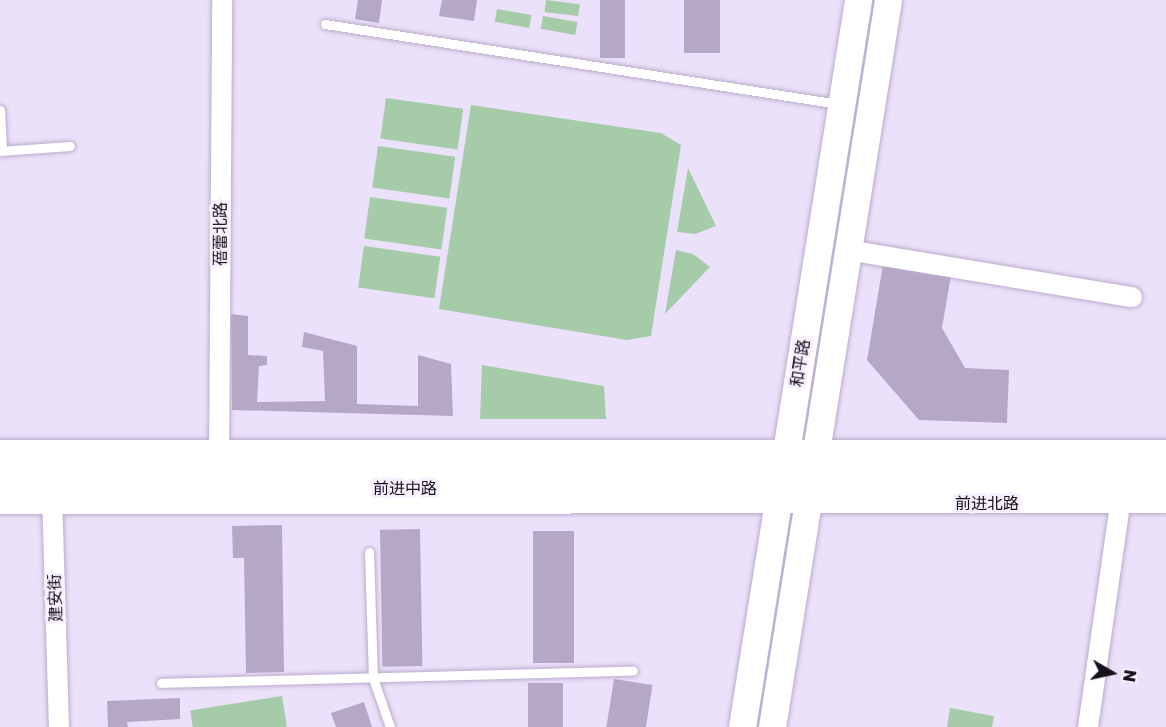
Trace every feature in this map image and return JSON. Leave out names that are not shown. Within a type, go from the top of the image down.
[{"type":"street","name":"蓓蕾北路","points":[[219,459],[222,0]]},
{"type":"street","name":"和平路","points":[[742,727],[858,0]]},
{"type":"street","name":"和平路","points":[[772,727],[888,0]]},
{"type":"street","points":[[847,250],[1132,297]]},
{"type":"street","points":[[0,450],[782,477],[1166,466]]},
{"type":"street","points":[[811,477],[1166,450]]},
{"type":"street","points":[[0,469],[51,487],[219,459]]},
{"type":"street","name":"前进中路","points":[[0,489],[811,477]]},
{"type":"street","name":"前进北路","points":[[811,477],[1121,495],[1166,503]]},
{"type":"street","name":"前进中路","points":[[0,504],[51,487]]},
{"type":"street","name":"建安街","points":[[51,487],[59,727]]},
{"type":"street","name":"前进北路","points":[[1121,495],[1166,488]]},
{"type":"street","points":[[1088,727],[1121,495]]},
{"type":"lane","points":[[325,24],[841,104]]},
{"type":"lane","points":[[0,110],[1,151],[70,146]]},
{"type":"lane","points":[[369,552],[373,678],[390,727]]},
{"type":"lane","points":[[161,683],[633,670]]},
{"type":"green space","points":[[546,0],[580,4],[578,16],[545,12]]},
{"type":"green space","points":[[497,9],[531,15],[529,28],[495,22]]},
{"type":"green space","points":[[543,16],[577,22],[575,35],[541,29]]},
{"type":"green space","points":[[386,98],[463,109],[458,149],[380,139]]},
{"type":"green space","points":[[471,105],[661,133],[681,145],[651,336],[627,340],[439,309]]},
{"type":"green space","points":[[378,146],[455,157],[449,198],[372,188]]},
{"type":"green space","points":[[688,168],[716,226],[695,234],[677,232]]},
{"type":"green space","points":[[370,197],[447,208],[441,249],[364,239]]},
{"type":"green space","points":[[364,246],[440,257],[434,298],[358,288]]},
{"type":"green space","points":[[676,250],[693,254],[710,267],[665,314]]},
{"type":"green space","points":[[482,365],[604,386],[606,419],[480,419]]},
{"type":"green space","points":[[282,696],[287,727],[193,727],[190,711]]},
{"type":"green space","points":[[950,708],[994,716],[992,727],[947,727]]},
{"type":"building","points":[[358,0],[382,0],[379,23],[355,19]]},
{"type":"building","points":[[442,0],[477,0],[474,21],[439,16]]},
{"type":"building","points":[[600,0],[625,0],[625,58],[600,58]]},
{"type":"building","points":[[684,0],[720,0],[720,53],[684,53]]},
{"type":"building","points":[[883,264],[951,275],[942,328],[965,368],[1009,370],[1007,423],[919,420],[867,360]]},
{"type":"building","points":[[231,314],[248,316],[248,355],[267,356],[267,365],[259,366],[257,402],[325,401],[323,351],[302,347],[304,332],[357,346],[357,404],[418,406],[418,355],[451,364],[453,416],[232,410]]},
{"type":"building","points":[[282,525],[284,672],[246,673],[244,558],[233,558],[232,526]]},
{"type":"building","points":[[420,529],[422,666],[382,667],[380,530]]},
{"type":"building","points":[[533,531],[574,531],[574,663],[533,663]]},
{"type":"building","points":[[614,679],[653,685],[646,727],[606,727]]},
{"type":"building","points":[[528,683],[563,683],[563,727],[528,727]]},
{"type":"building","points":[[180,698],[180,719],[127,722],[128,727],[108,727],[107,701]]},
{"type":"building","points":[[364,702],[372,727],[336,727],[331,713]]}]
